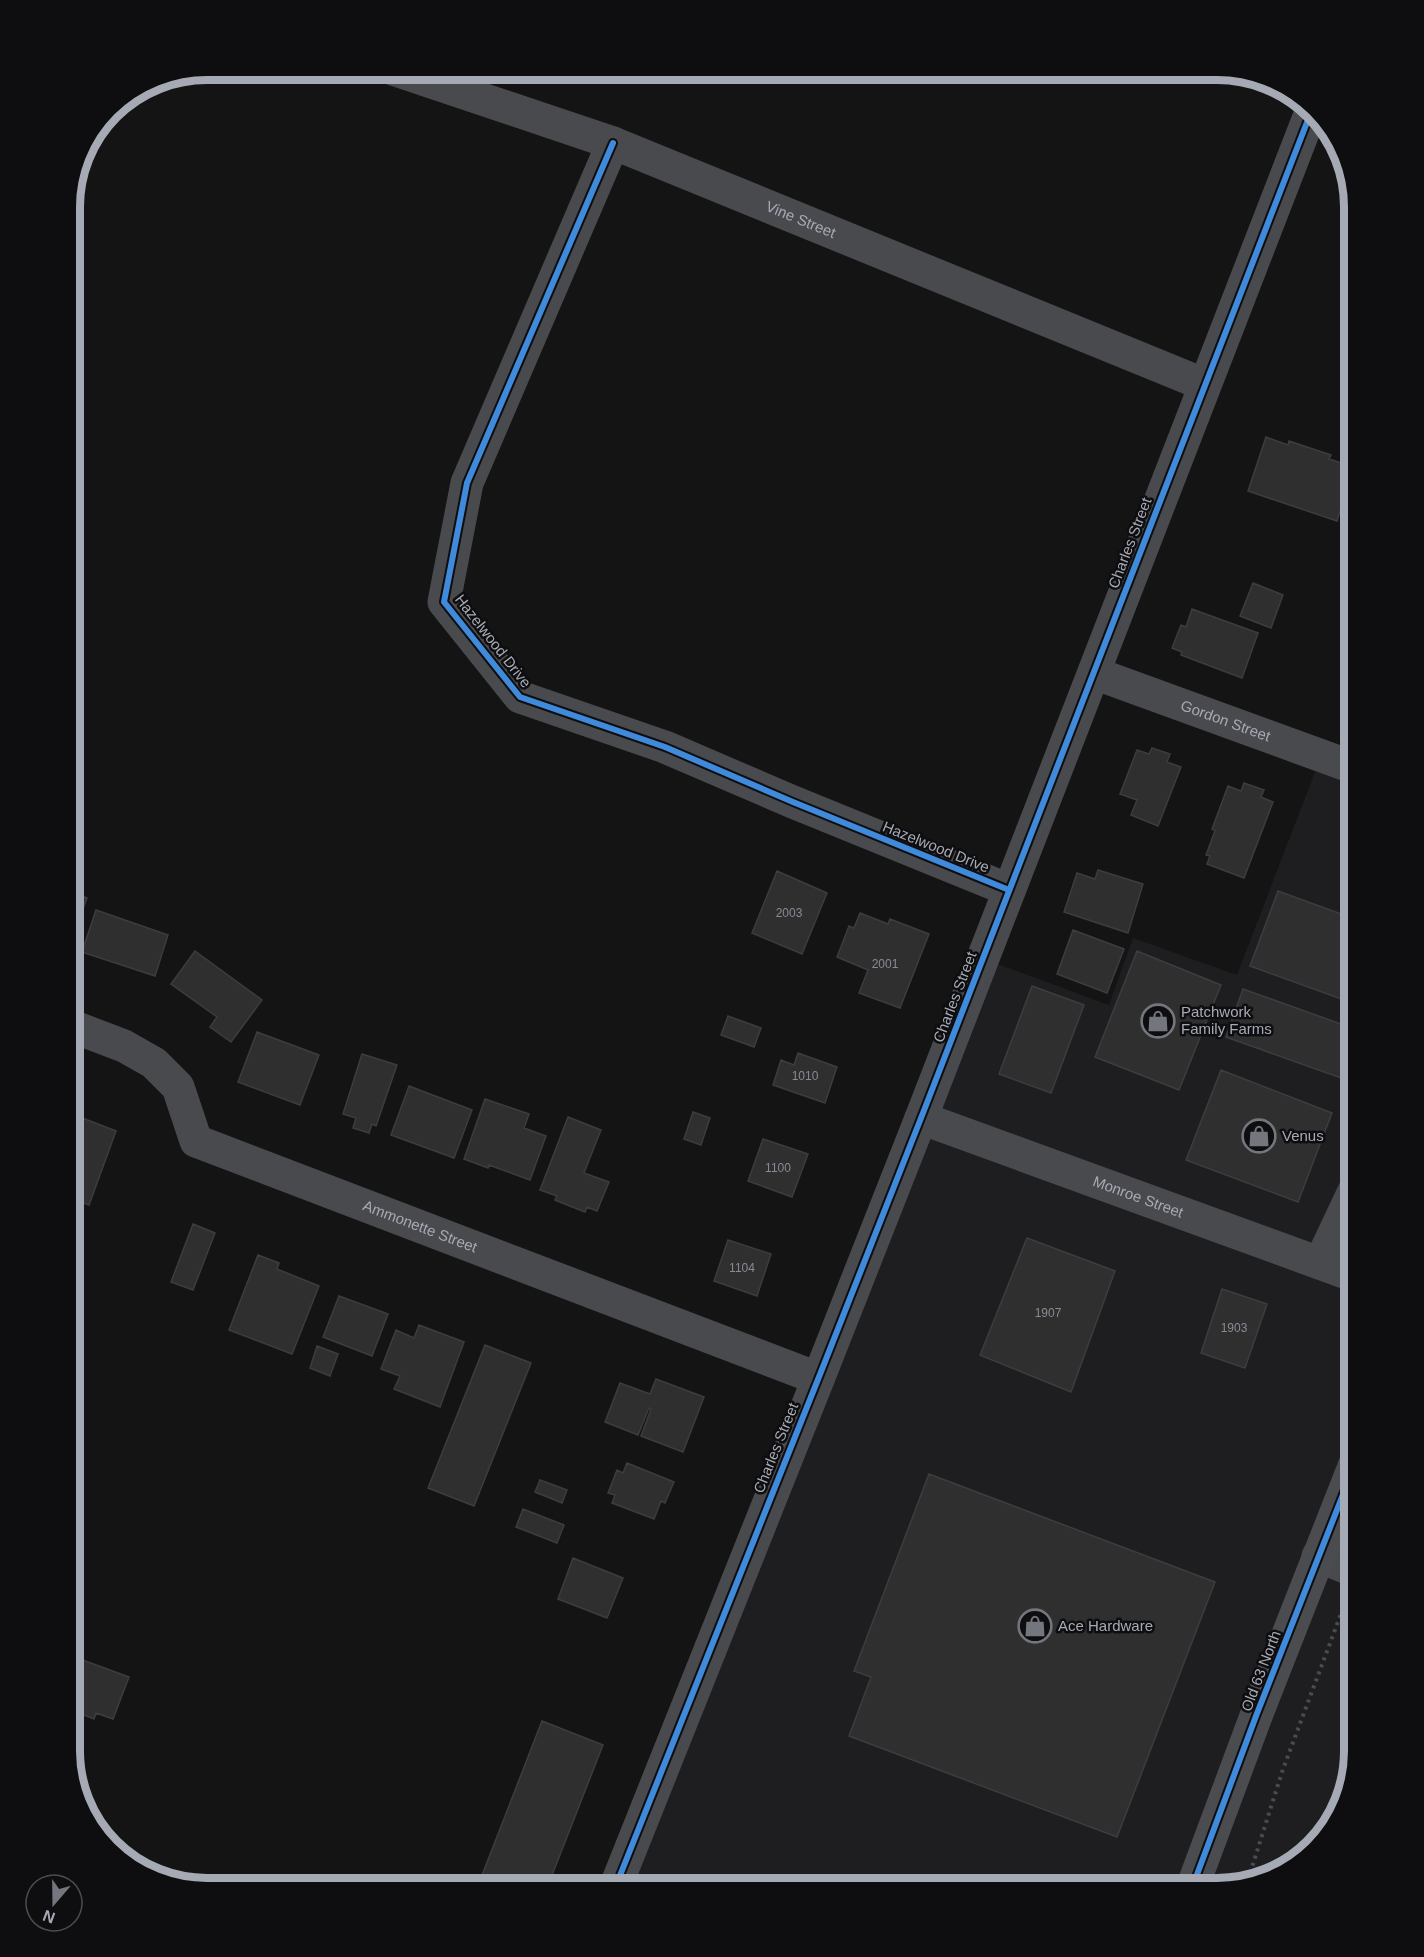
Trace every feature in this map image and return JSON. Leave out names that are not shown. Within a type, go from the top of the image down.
[{"type":"main road","name":"Old 63 North","points":[[1196,1878],[1344,1491]]},
{"type":"street","name":"Vine Street","points":[[426,80],[613,143],[1203,384]]},
{"type":"street","name":"Charles Street","points":[[619,1877],[921,1118],[1094,673],[1203,384],[1308,119]]},
{"type":"street","name":"Hazelwood Drive","points":[[613,143],[467,483],[444,602],[520,697],[665,747],[803,807],[1009,890]]},
{"type":"street","name":"Gordon Street","points":[[1094,673],[1344,764]]},
{"type":"street","name":"Ammonette Street","points":[[80,1028],[124,1046],[154,1063],[178,1087],[196,1141],[817,1378]]},
{"type":"street","name":"Monroe Street","points":[[921,1118],[1344,1272]]},
{"type":"street","points":[[1320,1263],[1344,1212]]},
{"type":"street","points":[[1318,1556],[1344,1579]]},
{"type":"path","points":[[1250,1873],[1282,1772],[1344,1604]]},
{"type":"shaded area","points":[[1318,764],[1344,774],[1344,1751],[1340,1784],[1328,1814],[1307,1840],[1281,1861],[1251,1873],[1218,1878],[628,1877],[992,962],[1109,1005],[1133,938],[1237,975]]},
{"type":"building","points":[[1266,437],[1288,445],[1289,441],[1331,455],[1329,459],[1344,464],[1344,499],[1337,521],[1248,491]]},
{"type":"building","points":[[1253,583],[1283,595],[1271,628],[1240,616]]},
{"type":"building","points":[[1192,609],[1258,633],[1242,678],[1181,655],[1182,652],[1172,648],[1181,625],[1186,627]]},
{"type":"building","points":[[1152,748],[1170,754],[1167,762],[1181,767],[1158,826],[1131,815],[1137,800],[1120,794],[1137,750],[1149,754]]},
{"type":"building","points":[[1244,783],[1264,790],[1261,797],[1273,802],[1244,878],[1207,864],[1210,856],[1206,855],[1215,831],[1212,829],[1228,786],[1241,791]]},
{"type":"building","points":[[1098,870],[1143,884],[1128,933],[1064,912],[1077,873],[1095,879]]},
{"type":"building","points":[[777,871],[827,893],[802,954],[752,933]]},
{"type":"building","points":[[1278,891],[1344,915],[1344,1000],[1250,966]]},
{"type":"building","points":[[80,895],[87,898],[80,917]]},
{"type":"building","points":[[96,910],[168,935],[155,976],[82,952]]},
{"type":"building","points":[[860,913],[888,924],[890,919],[929,934],[900,1008],[859,993],[868,970],[837,957],[849,926],[854,928]]},
{"type":"building","points":[[1073,930],[1124,949],[1107,993],[1057,974]]},
{"type":"building","points":[[195,951],[262,1000],[231,1042],[210,1027],[217,1017],[171,984]]},
{"type":"building","name":"Patchwork Family Farms","points":[[1137,951],[1221,985],[1179,1090],[1095,1057]]},
{"type":"building","points":[[1032,986],[1084,1005],[1051,1093],[999,1074]]},
{"type":"building","points":[[1243,989],[1344,1025],[1344,1079],[1226,1037]]},
{"type":"building","points":[[728,1016],[761,1028],[754,1047],[721,1035]]},
{"type":"building","points":[[257,1032],[319,1055],[300,1105],[238,1082]]},
{"type":"building","points":[[798,1053],[837,1067],[825,1103],[773,1085],[781,1060],[794,1065]]},
{"type":"building","points":[[362,1054],[397,1065],[376,1126],[372,1124],[369,1133],[353,1128],[356,1118],[343,1114]]},
{"type":"building","name":"Venus","points":[[1221,1070],[1332,1113],[1298,1202],[1186,1160]]},
{"type":"building","points":[[409,1086],[472,1110],[454,1158],[391,1135]]},
{"type":"building","points":[[485,1099],[529,1114],[524,1128],[546,1136],[530,1180],[489,1165],[488,1168],[464,1159]]},
{"type":"building","points":[[693,1112],[710,1118],[701,1145],[684,1139]]},
{"type":"building","points":[[80,1117],[116,1131],[89,1205],[80,1202]]},
{"type":"building","points":[[568,1117],[601,1130],[584,1173],[609,1182],[597,1211],[587,1207],[585,1212],[555,1200],[557,1196],[540,1190]]},
{"type":"building","points":[[763,1139],[808,1154],[792,1197],[748,1181]]},
{"type":"building","points":[[193,1224],[215,1233],[193,1290],[171,1282]]},
{"type":"building","points":[[1027,1238],[1115,1271],[1071,1392],[980,1355]]},
{"type":"building","points":[[728,1240],[771,1254],[757,1296],[714,1281]]},
{"type":"building","points":[[258,1255],[279,1263],[277,1269],[319,1286],[292,1354],[229,1330]]},
{"type":"building","points":[[1222,1289],[1267,1304],[1245,1368],[1201,1353]]},
{"type":"building","points":[[339,1296],[388,1314],[372,1356],[323,1337]]},
{"type":"building","points":[[419,1325],[464,1342],[440,1407],[394,1389],[400,1376],[381,1369],[396,1330],[414,1338]]},
{"type":"building","points":[[485,1345],[531,1363],[474,1506],[428,1488]]},
{"type":"building","points":[[317,1346],[338,1354],[330,1376],[310,1368]]},
{"type":"building","points":[[656,1379],[704,1397],[683,1452],[641,1436],[651,1409],[649,1408],[638,1435],[605,1422],[620,1383],[650,1394]]},
{"type":"building","points":[[627,1463],[674,1482],[665,1503],[661,1501],[654,1519],[612,1503],[615,1495],[608,1493],[617,1470],[623,1473]]},
{"type":"building","name":"Ace Hardware","points":[[929,1474],[1215,1582],[1117,1837],[849,1736],[871,1677],[854,1671]]},
{"type":"building","points":[[540,1480],[567,1490],[562,1503],[535,1492]]},
{"type":"building","points":[[523,1509],[564,1525],[557,1543],[516,1527]]},
{"type":"building","points":[[573,1558],[623,1578],[607,1618],[558,1599]]},
{"type":"building","points":[[80,1659],[129,1677],[113,1719],[96,1713],[94,1719],[80,1713]]},
{"type":"building","points":[[542,1721],[603,1745],[551,1877],[481,1877]]},
{"type":"cycle path","points":[[619,1877],[972,988],[1308,119]]},
{"type":"cycle path","points":[[613,143],[467,483],[444,602],[520,697],[665,747],[1009,890]]},
{"type":"cycle path","points":[[1196,1878],[1256,1716],[1344,1492]]},
{"type":"place","name":"Patchwork Family Farms","points":[[1158,1021]]},
{"type":"place","name":"Venus","points":[[1259,1136]]},
{"type":"place","name":"Ace Hardware","points":[[1035,1626]]}]
